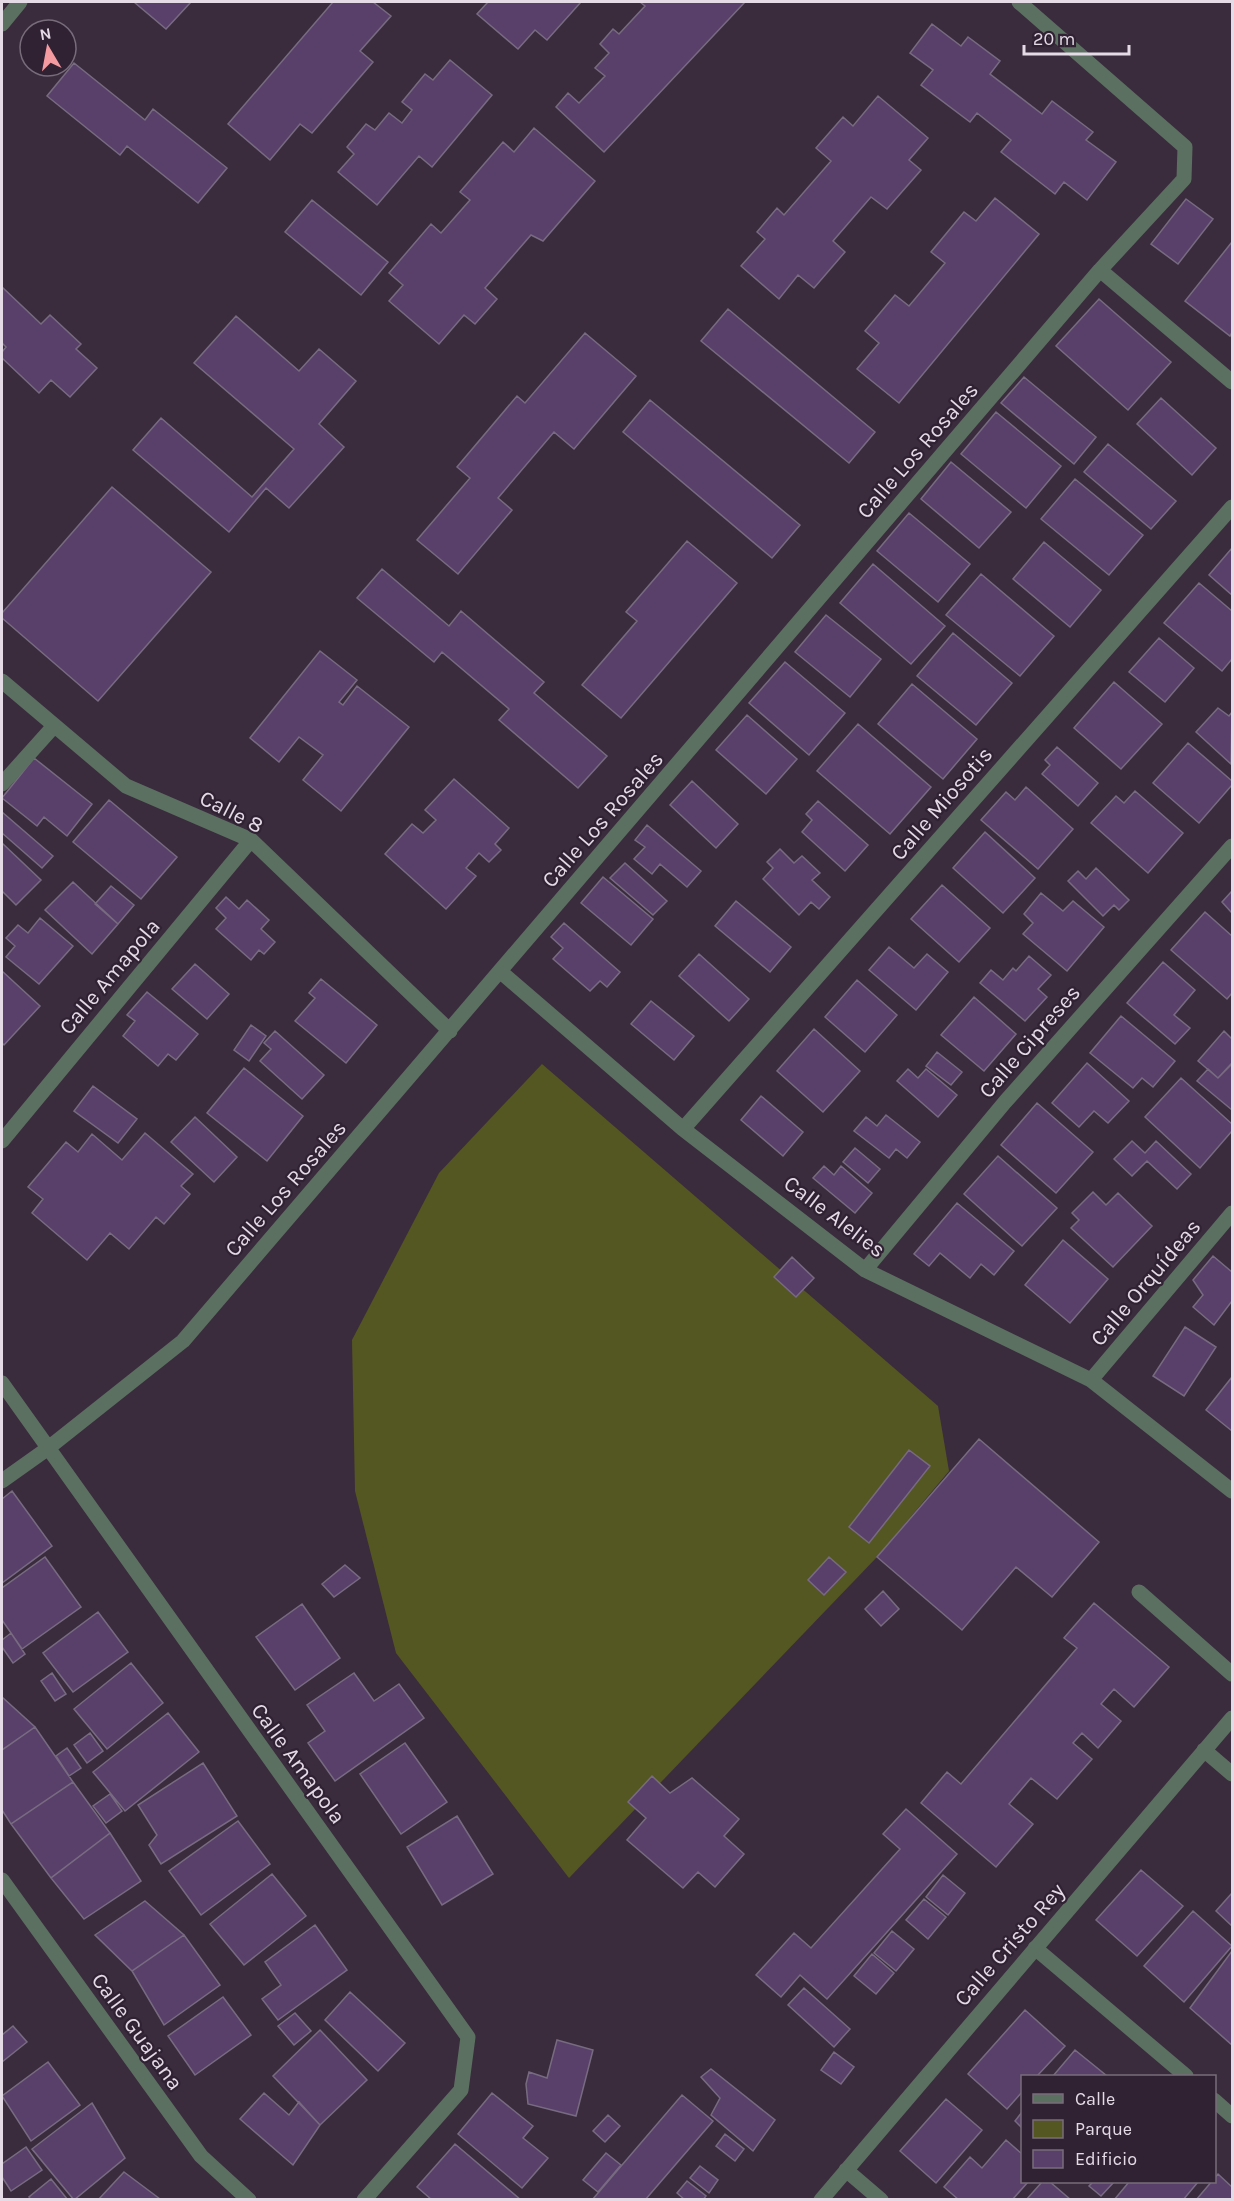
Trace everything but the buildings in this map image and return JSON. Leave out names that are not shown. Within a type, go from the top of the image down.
[{"type":"street","points":[[2,24],[20,2]]},
{"type":"street","name":"Calle Los Rosales","points":[[2,1481],[47,1449],[183,1341],[1100,270],[1184,179],[1185,147],[1019,2]]},
{"type":"street","points":[[1100,270],[1233,382]]},
{"type":"street","name":"Calle Miosotis","points":[[683,1129],[1233,507]]},
{"type":"street","name":"Calle 8","points":[[2,681],[126,786],[251,840],[450,1031]]},
{"type":"street","points":[[2,784],[54,726]]},
{"type":"street","name":"Calle Amapola","points":[[2,1141],[251,840]]},
{"type":"street","name":"Calle Cipreses","points":[[865,1270],[1005,1101],[1233,846]]},
{"type":"street","name":"Calle Alelies","points":[[501,972],[683,1129],[865,1270],[1091,1380],[1233,1491]]},
{"type":"street","name":"Calle Orquídeas","points":[[1091,1380],[1233,1213]]},
{"type":"street","name":"Calle Amapola","points":[[2,1383],[468,2037],[461,2090],[364,2199]]},
{"type":"street","points":[[1139,1593],[1233,1674]]},
{"type":"street","name":"Calle Cristo Rey","points":[[820,2199],[1233,1718]]},
{"type":"street","points":[[1204,1750],[1233,1774]]},
{"type":"street","name":"Calle Guajana","points":[[2,1880],[201,2156],[249,2199]]},
{"type":"street","points":[[1035,1948],[1185,2075]]},
{"type":"street","points":[[1216,2101],[1233,2116]]},
{"type":"street","points":[[846,2170],[881,2199]]},
{"type":"green space","points":[[542,1064],[938,1406],[949,1471],[877,1557],[569,1878],[396,1653],[355,1491],[352,1340],[439,1173]]}]
